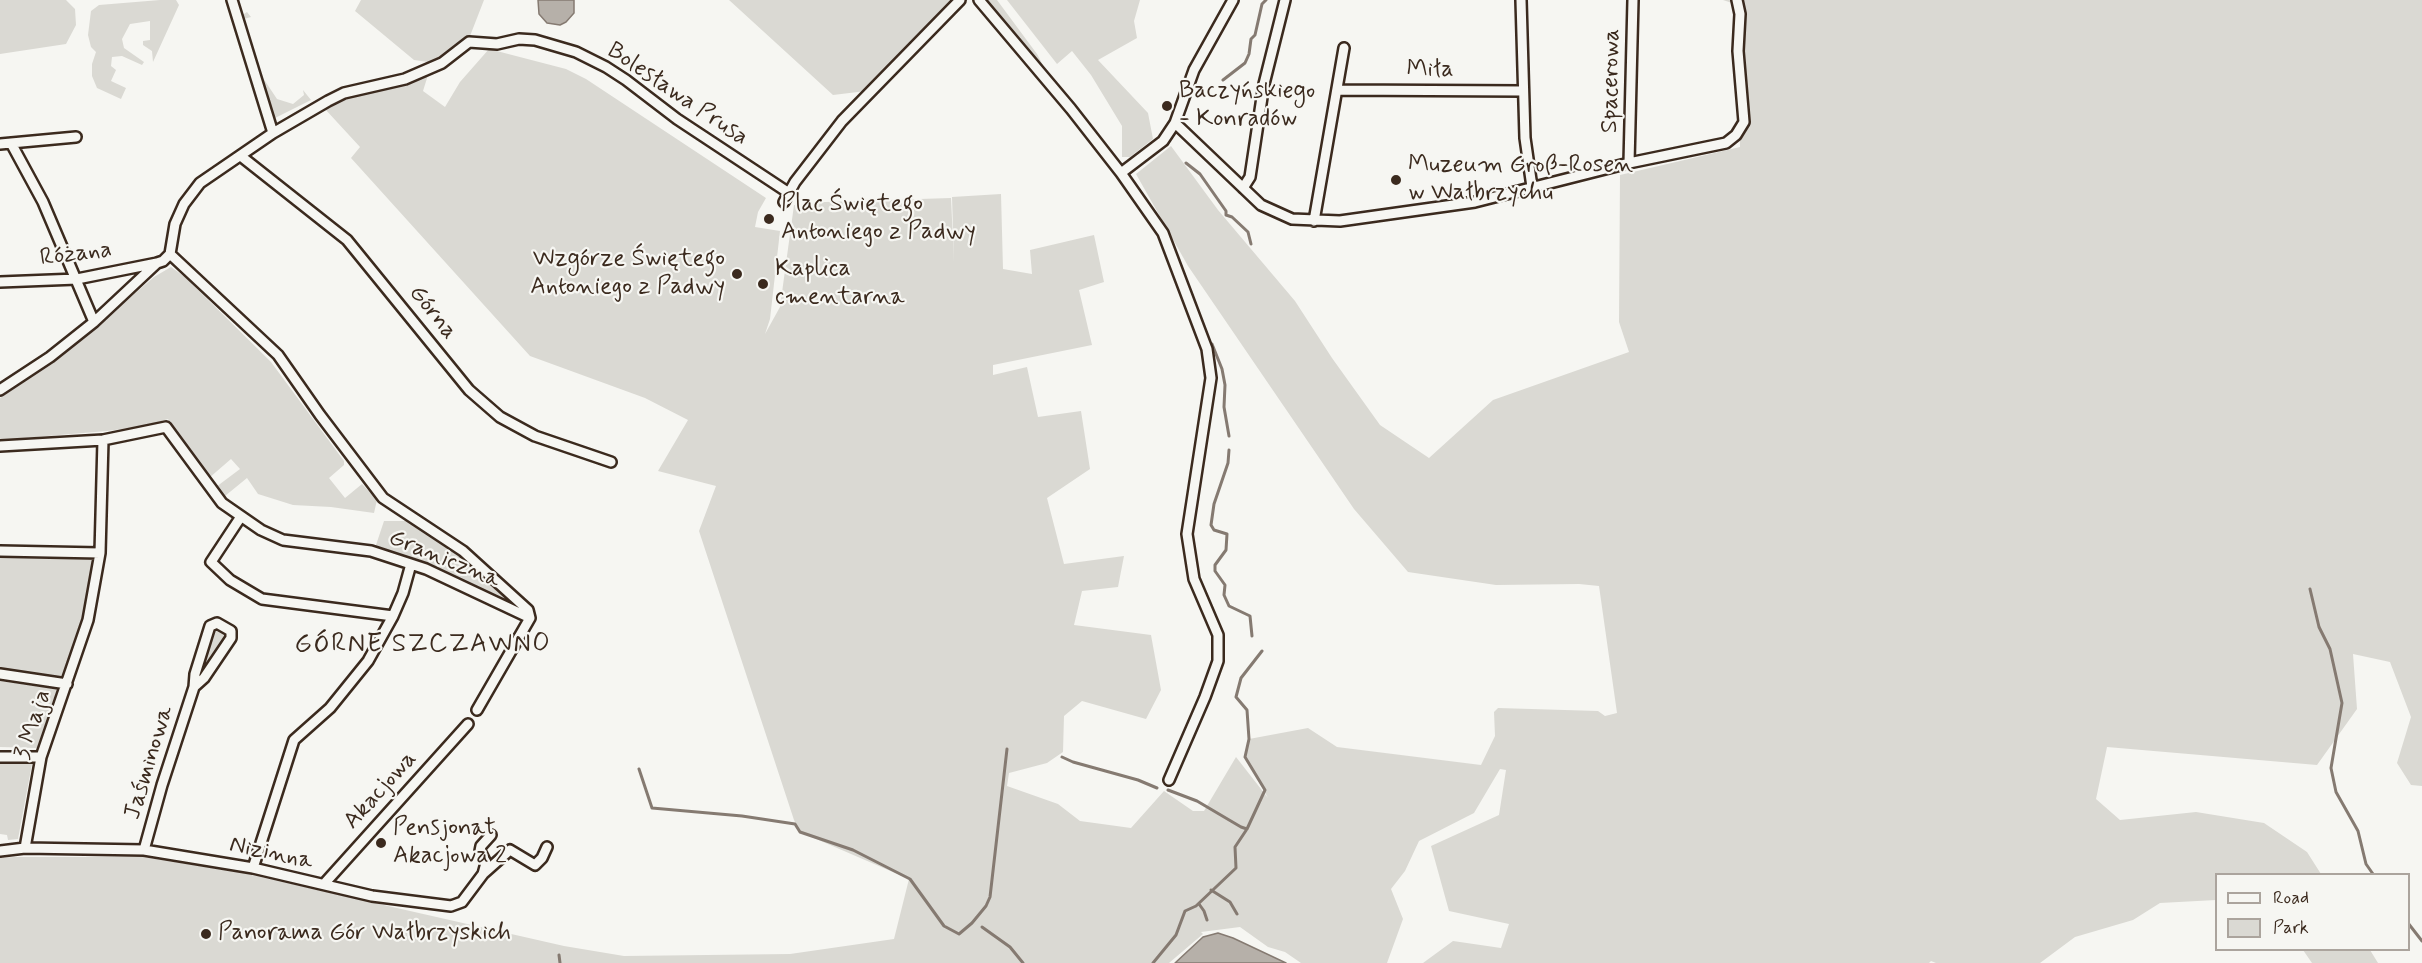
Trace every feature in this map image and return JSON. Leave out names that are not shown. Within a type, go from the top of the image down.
[{"type":"street","points":[[232,0],[273,133]]},
{"type":"street","points":[[784,202],[832,133],[861,99],[960,0]]},
{"type":"street","points":[[979,0],[1071,109],[1121,173],[1163,233],[1207,350],[1211,378],[1186,534],[1194,579],[1218,635],[1218,661],[1170,780]]},
{"type":"street","points":[[1121,173],[1163,141],[1175,123],[1194,70],[1233,0]]},
{"type":"street","points":[[1243,188],[1250,177],[1264,84],[1285,0]]},
{"type":"street","points":[[1521,0],[1525,138],[1532,187]]},
{"type":"street","name":"Spacerowa","points":[[1629,164],[1633,0]]},
{"type":"street","points":[[1175,123],[1261,205],[1292,219],[1314,221],[1378,216],[1457,205],[1726,143],[1736,135],[1744,122],[1738,51],[1740,14],[1737,0]]},
{"type":"street","name":"Bolesława Prusa","points":[[170,254],[175,224],[184,204],[200,183],[273,133],[344,93],[405,79],[442,63],[469,42],[497,44],[519,39],[535,40],[576,52],[606,67],[677,119],[789,193]]},
{"type":"street","points":[[1314,221],[1344,48]]},
{"type":"street","name":"Miła","points":[[1337,90],[1523,91]]},
{"type":"street","points":[[0,144],[76,137]]},
{"type":"street","points":[[11,143],[43,202],[94,322]]},
{"type":"street","name":"Górna","points":[[242,156],[347,240],[469,390],[500,417],[535,436],[611,462]]},
{"type":"street","points":[[0,390],[50,357],[94,322],[157,263],[170,254],[278,355],[383,498],[463,551],[528,610],[530,618],[477,710]]},
{"type":"street","name":"Różana","points":[[0,282],[77,279],[157,263]]},
{"type":"street","name":"Graniczna","points":[[0,446],[103,440],[166,427],[222,503],[240,518],[261,530],[283,540],[371,551],[411,564],[530,618]]},
{"type":"street","name":"3 Maja","points":[[25,848],[41,757],[88,620],[100,553],[103,440]]},
{"type":"street","points":[[240,518],[211,562],[230,580],[262,599],[393,616]]},
{"type":"street","points":[[0,551],[100,553]]},
{"type":"street","points":[[253,868],[294,740],[330,708],[368,661],[393,616],[403,593],[411,564]]},
{"type":"street","name":"Jaśminowa","points":[[144,850],[162,785],[194,687],[195,674],[210,626],[217,623],[231,631],[231,638],[204,678],[194,687]]},
{"type":"street","name":"3 Maja","points":[[0,674],[67,684]]},
{"type":"street","name":"Akacjowa","points":[[324,884],[468,724]]},
{"type":"street","points":[[0,757],[41,757]]},
{"type":"street","points":[[483,874],[486,863],[480,851],[481,846],[491,835]]},
{"type":"street","name":"Nizinna","points":[[0,850],[25,848],[144,850],[253,868],[372,896],[451,906],[462,902],[483,874],[510,850],[535,865],[547,848]]},
{"type":"green space","points":[[0,0],[66,0],[75,9],[76,25],[66,44],[0,54]]},
{"type":"green space","points":[[176,0],[179,5],[153,62],[152,51],[143,45],[143,41],[150,40],[150,21],[130,24],[122,39],[124,48],[144,62],[142,65],[122,56],[112,57],[111,66],[116,70],[111,81],[126,88],[121,99],[97,88],[92,76],[92,64],[96,52],[91,47],[88,35],[91,11],[99,5]]},
{"type":"green space","points":[[361,0],[484,0],[470,36],[442,58],[428,62],[414,60],[355,11]]},
{"type":"green space","points":[[729,0],[956,0],[866,91],[833,95]]},
{"type":"green space","points":[[987,0],[997,0],[1037,54],[1045,69]]},
{"type":"green space","points":[[1007,0],[1140,0],[1134,21],[1137,38],[1098,60],[1148,113],[1153,139],[1130,157],[1122,157],[1122,126],[1091,75],[1072,51],[1057,64]]},
{"type":"green space","points":[[1723,0],[2422,0],[2422,786],[2411,785],[2397,763],[2411,717],[2390,662],[2353,654],[2357,709],[2317,765],[2107,747],[2096,799],[2120,820],[2196,812],[2264,823],[2307,852],[2320,873],[2215,873],[2215,900],[2160,903],[2133,920],[2075,937],[2040,963],[1936,963],[1931,961],[1929,963],[1423,963],[1453,941],[1501,948],[1509,924],[1449,911],[1431,846],[1499,815],[1506,770],[1500,769],[1474,813],[1419,841],[1405,871],[1391,889],[1403,919],[1387,963],[1301,963],[1285,952],[1268,947],[1240,927],[1201,932],[1203,934],[1169,963],[0,963],[0,858],[14,857],[143,857],[243,873],[564,946],[624,956],[790,954],[894,939],[909,879],[800,832],[794,820],[699,531],[716,486],[658,471],[688,420],[645,398],[530,356],[351,158],[360,147],[325,109],[331,104],[341,99],[393,87],[428,75],[423,91],[445,107],[460,82],[489,49],[566,69],[586,79],[766,198],[758,212],[755,227],[780,231],[770,319],[765,334],[780,307],[794,205],[951,198],[954,262],[952,197],[1001,194],[1003,269],[1032,274],[1030,250],[1094,235],[1104,282],[1079,290],[1092,345],[993,365],[993,375],[1027,367],[1038,417],[1081,411],[1090,469],[1047,498],[1064,564],[1124,556],[1118,587],[1082,591],[1074,625],[1151,635],[1161,690],[1146,719],[1082,701],[1064,716],[1063,752],[1047,763],[1009,773],[1007,786],[1058,804],[1080,821],[1131,828],[1164,791],[1193,811],[1204,811],[1236,757],[1268,798],[1245,757],[1249,739],[1308,728],[1337,747],[1481,765],[1495,736],[1494,712],[1498,708],[1598,711],[1605,716],[1617,713],[1599,586],[1579,584],[1496,585],[1408,572],[1354,509],[1188,266],[1136,174],[1171,146],[1218,210],[1295,301],[1380,425],[1429,458],[1493,400],[1629,352],[1619,322],[1620,175],[1740,147],[1738,5]]},
{"type":"green space","points":[[247,12],[251,17],[244,19],[261,75],[277,99],[293,104],[304,95],[303,90],[311,100],[275,118],[241,16]]},
{"type":"green space","points":[[171,267],[185,277],[271,362],[344,461],[344,465],[329,478],[345,498],[362,484],[377,500],[374,513],[293,505],[258,494],[247,478],[225,496],[216,487],[240,469],[231,459],[209,478],[168,419],[145,426],[107,431],[0,440],[0,398],[71,348],[154,277]]},
{"type":"green space","points":[[384,521],[409,521],[465,558],[522,610],[434,567],[375,548]]},
{"type":"green space","points":[[0,556],[90,558],[93,564],[84,619],[68,671],[60,677],[0,669]]},
{"type":"green space","points":[[219,628],[227,634],[226,639],[199,675],[209,651],[206,648],[212,632]]},
{"type":"green space","points":[[0,681],[57,689],[37,748],[0,747]]},
{"type":"green space","points":[[0,764],[32,764],[18,839],[8,840],[7,835],[0,834]]},
{"type":"green space","points":[[2304,951],[2371,951],[2378,963],[2312,963]]},
{"type":"shaded area","points":[[538,0],[574,0],[574,13],[560,25],[547,23],[539,14]]},
{"type":"shaded area","points":[[1218,933],[1286,963],[1175,963],[1203,937]]},
{"type":"waterway","points":[[1223,80],[1245,63],[1251,39],[1255,35],[1262,4],[1266,0]]},
{"type":"waterway","points":[[1186,163],[1200,174],[1226,211],[1226,215],[1232,217],[1248,232],[1251,244]]},
{"type":"waterway","points":[[1212,344],[1222,369],[1225,385],[1224,407],[1229,436]]},
{"type":"waterway","points":[[1229,450],[1228,463],[1214,504],[1211,525],[1214,530],[1227,534],[1226,550],[1215,565],[1215,571],[1225,585],[1224,595],[1229,606],[1250,616],[1252,636]]},
{"type":"waterway","points":[[2310,589],[2319,627],[2330,649],[2342,703],[2331,768],[2336,792],[2358,831],[2366,864],[2372,873]]},
{"type":"waterway","points":[[1153,963],[1176,935],[1185,911],[1196,906],[1236,868],[1235,847],[1247,829],[1265,790],[1245,757],[1249,739],[1247,710],[1236,697],[1241,678],[1262,651]]},
{"type":"waterway","points":[[639,769],[652,808],[742,816],[795,824],[800,832],[853,850],[910,879],[944,926],[959,934],[972,923],[986,906],[990,897],[1007,749]]},
{"type":"waterway","points":[[1062,757],[1157,788]]},
{"type":"waterway","points":[[1168,790],[1197,801],[1247,829]]},
{"type":"waterway","points":[[1211,890],[1230,902],[1237,914]]},
{"type":"waterway","points":[[1199,904],[1207,920]]},
{"type":"waterway","points":[[2410,926],[2422,941]]},
{"type":"waterway","points":[[982,927],[1010,947],[1023,963]]},
{"type":"waterway","points":[[559,955],[560,963]]},
{"type":"place","name":"Baczyńskiego - Konradów","points":[[1167,106]]},
{"type":"place","name":"Muzeum Groß-Rosen w Wałbrzychu","points":[[1396,180]]},
{"type":"place","name":"Plac Świętego Antoniego z Padwy","points":[[769,219]]},
{"type":"place","name":"Wzgórze Świętego Antoniego z Padwy","points":[[737,274]]},
{"type":"place","name":"Kaplica cmentarna","points":[[763,284]]},
{"type":"place","name":"Pensjonat Akacjowa 2","points":[[381,843]]},
{"type":"place","name":"Panorama Gór Wałbrzyskich","points":[[206,934]]},
{"type":"district","name":"GÓRNE SZCZAWNO","points":[[423,646]]}]
